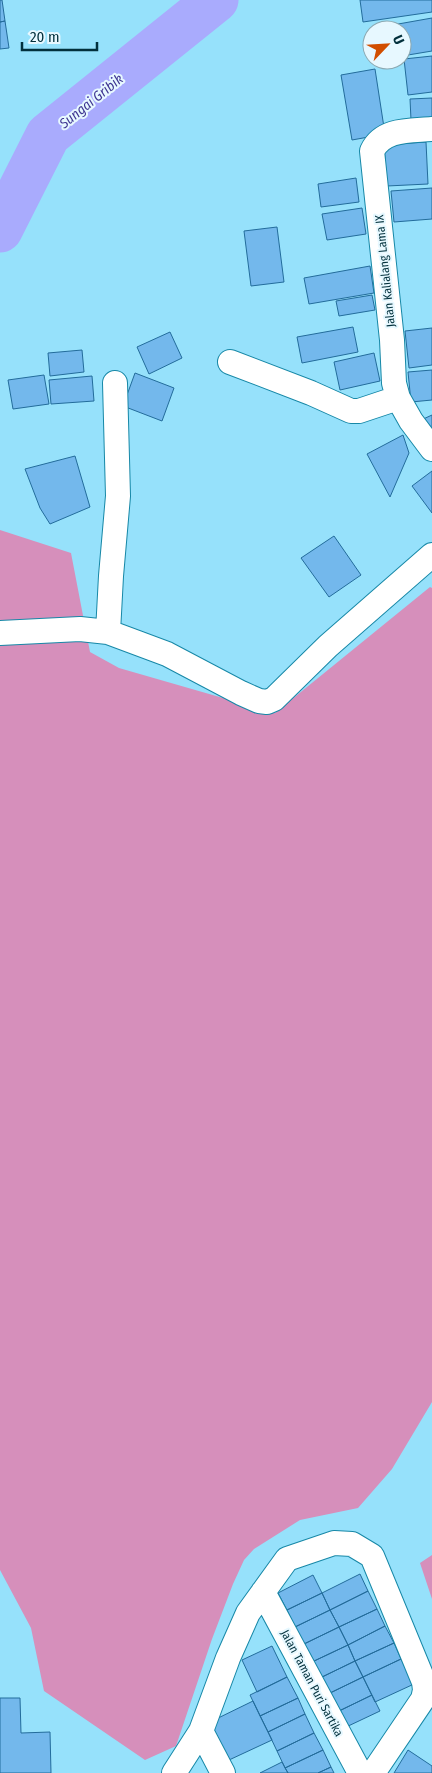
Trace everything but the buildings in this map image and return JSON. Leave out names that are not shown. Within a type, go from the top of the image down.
[{"type":"street","name":"Jalan Kalialang Lama IX","points":[[432,129],[397,132],[376,142],[372,150],[392,340],[394,384],[398,398],[411,421],[432,449]]},
{"type":"street","points":[[230,362],[311,393],[351,411],[359,411],[398,398]]},
{"type":"street","points":[[108,632],[110,576],[118,496],[115,383]]},
{"type":"street","points":[[0,633],[80,630],[108,632],[167,654],[241,693],[259,701],[267,702],[274,699],[328,646],[432,555]]},
{"type":"street","points":[[174,1773],[201,1731],[228,1658],[248,1613],[287,1559],[334,1543],[352,1544],[372,1556],[426,1690],[423,1699],[372,1773]]},
{"type":"street","name":"Jalan Taman Puri Sartika","points":[[263,1592],[360,1773]]},
{"type":"street","points":[[201,1731],[223,1773]]},
{"type":"shaded area","points":[[0,530],[71,553],[90,652],[119,668],[275,713],[430,587],[432,588],[432,1402],[392,1469],[358,1508],[300,1520],[254,1549],[244,1560],[212,1639],[176,1746],[145,1760],[44,1691],[31,1628],[0,1570]]},
{"type":"shaded area","points":[[432,1555],[432,1599],[420,1563]]},
{"type":"waterway","name":"Sungai Gribik","points":[[0,230],[48,135],[216,0]]}]
